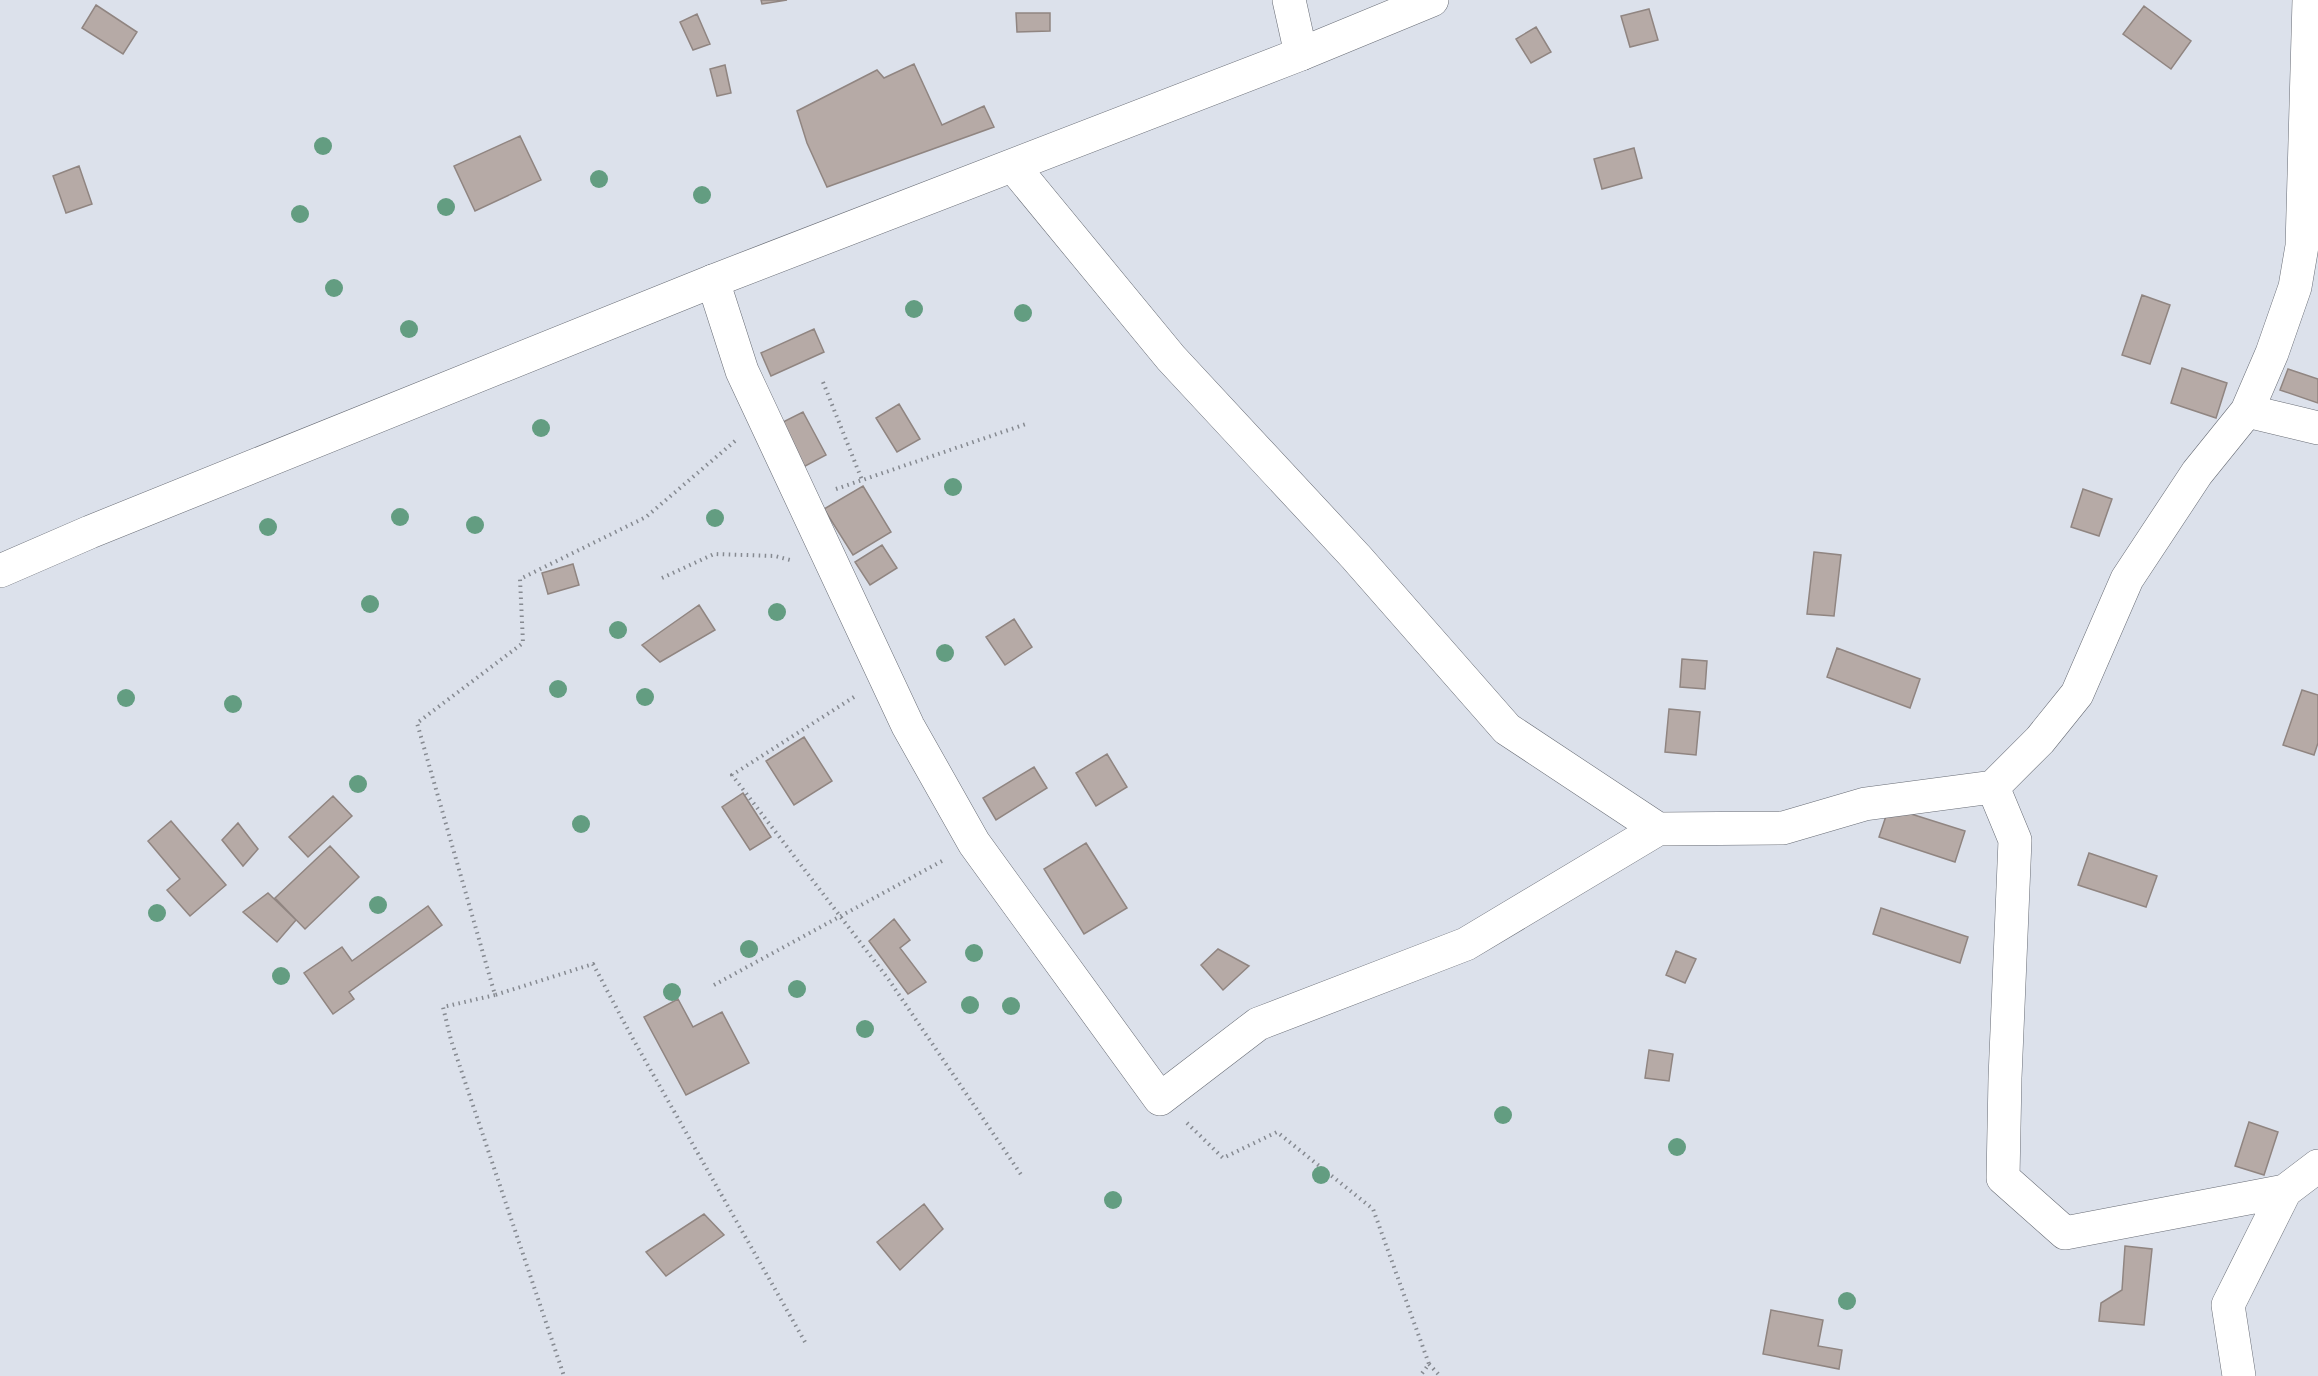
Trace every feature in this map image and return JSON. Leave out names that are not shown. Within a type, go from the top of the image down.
[{"type":"street","points":[[1289,0],[1301,54]]},
{"type":"street","points":[[0,571],[90,532],[713,281],[1301,54],[1432,0]]},
{"type":"street","points":[[713,281],[742,371],[908,726],[974,843],[1160,1099],[1258,1024],[1466,944],[1658,829],[1783,828],[1865,804],[1993,787],[2040,740],[2077,694],[2127,579],[2197,473],[2247,411],[2272,353],[2295,287],[2302,246],[2309,0]]},
{"type":"street","points":[[1013,166],[1170,358],[1356,557],[1507,729],[1658,829]]},
{"type":"street","points":[[2247,411],[2318,428]]},
{"type":"street","points":[[1993,787],[2015,840],[2003,1178],[2065,1233],[2285,1191]]},
{"type":"street","points":[[2239,1376],[2228,1305],[2285,1191],[2318,1166]]},
{"type":"path","points":[[823,382],[862,480]]},
{"type":"path","points":[[495,995],[417,723],[523,643],[520,579],[646,518],[763,417]]},
{"type":"path","points":[[802,501],[1026,424]]},
{"type":"path","points":[[662,578],[714,554],[776,556],[836,576]]},
{"type":"path","points":[[885,677],[732,775],[889,980],[1022,1176]]},
{"type":"path","points":[[714,985],[974,843]]},
{"type":"path","points":[[564,1376],[451,1040],[443,1007],[495,995],[593,964],[805,1342]]},
{"type":"path","points":[[1160,1099],[1223,1158],[1277,1132],[1373,1209],[1429,1364],[1440,1376]]},
{"type":"path","points":[[1419,1376],[1429,1364]]},
{"type":"building","points":[[761,0],[787,0],[762,4]]},
{"type":"building","points":[[96,5],[137,32],[123,54],[82,28]]},
{"type":"building","points":[[2144,6],[2191,41],[2171,69],[2123,34]]},
{"type":"building","points":[[1649,9],[1658,40],[1630,47],[1621,16]]},
{"type":"building","points":[[1016,13],[1050,13],[1050,31],[1017,32]]},
{"type":"building","points":[[697,14],[710,44],[693,50],[680,22]]},
{"type":"building","points":[[1536,27],[1551,52],[1531,63],[1516,39]]},
{"type":"building","points":[[914,64],[942,125],[984,106],[994,127],[827,187],[807,143],[797,111],[877,70],[884,78]]},
{"type":"building","points":[[725,65],[731,93],[717,96],[710,69]]},
{"type":"building","points":[[520,136],[541,180],[475,211],[454,166]]},
{"type":"building","points":[[1634,148],[1642,178],[1602,189],[1594,159]]},
{"type":"building","points":[[79,166],[92,204],[66,213],[53,176]]},
{"type":"building","points":[[2142,295],[2170,305],[2150,364],[2122,355]]},
{"type":"building","points":[[814,329],[824,352],[771,376],[761,353]]},
{"type":"building","points":[[2182,368],[2227,383],[2216,418],[2171,403]]},
{"type":"building","points":[[2288,369],[2318,379],[2318,403],[2280,390]]},
{"type":"building","points":[[899,404],[920,439],[897,452],[876,418]]},
{"type":"building","points":[[803,412],[826,455],[794,472],[771,428]]},
{"type":"building","points":[[863,486],[891,532],[853,555],[824,509]]},
{"type":"building","points":[[2083,489],[2112,499],[2099,536],[2071,527]]},
{"type":"building","points":[[882,545],[897,568],[870,585],[855,562]]},
{"type":"building","points":[[1814,552],[1841,555],[1834,616],[1807,614]]},
{"type":"building","points":[[573,564],[579,585],[548,594],[542,573]]},
{"type":"building","points":[[699,605],[715,630],[660,662],[642,645]]},
{"type":"building","points":[[1014,619],[1032,647],[1005,665],[986,637]]},
{"type":"building","points":[[1837,648],[1920,679],[1910,708],[1827,677]]},
{"type":"building","points":[[1682,659],[1707,661],[1705,689],[1680,687]]},
{"type":"building","points":[[2302,690],[2318,695],[2318,743],[2314,755],[2283,745]]},
{"type":"building","points":[[1669,709],[1700,712],[1696,755],[1665,752]]},
{"type":"building","points":[[804,737],[832,781],[794,805],[766,761]]},
{"type":"building","points":[[1107,754],[1127,787],[1096,806],[1076,773]]},
{"type":"building","points":[[1034,767],[1047,788],[996,820],[983,798]]},
{"type":"building","points":[[743,793],[771,837],[750,850],[722,807]]},
{"type":"building","points":[[333,796],[352,816],[308,857],[289,837]]},
{"type":"building","points":[[1889,807],[1965,831],[1955,862],[1879,837]]},
{"type":"building","points":[[171,821],[226,885],[190,916],[167,890],[180,879],[148,841]]},
{"type":"building","points":[[238,823],[258,849],[243,866],[222,840]]},
{"type":"building","points":[[1086,843],[1127,908],[1084,934],[1044,869]]},
{"type":"building","points":[[330,846],[359,877],[305,929],[275,898]]},
{"type":"building","points":[[2089,853],[2157,876],[2146,907],[2078,885]]},
{"type":"building","points":[[268,893],[296,920],[277,942],[243,912]]},
{"type":"building","points":[[428,906],[442,925],[349,992],[354,999],[333,1014],[304,973],[342,947],[352,961]]},
{"type":"building","points":[[1881,908],[1968,937],[1960,963],[1873,934]]},
{"type":"building","points":[[894,919],[910,940],[900,948],[926,982],[908,994],[869,941]]},
{"type":"building","points":[[1218,949],[1249,966],[1223,990],[1201,965]]},
{"type":"building","points":[[1676,951],[1696,959],[1685,983],[1666,975]]},
{"type":"building","points":[[678,999],[693,1027],[722,1012],[749,1063],[686,1095],[644,1017]]},
{"type":"building","points":[[1649,1050],[1673,1054],[1669,1081],[1645,1078]]},
{"type":"building","points":[[2249,1122],[2278,1132],[2264,1175],[2235,1166]]},
{"type":"building","points":[[924,1204],[943,1229],[900,1270],[877,1242]]},
{"type":"building","points":[[704,1214],[724,1235],[666,1276],[646,1252]]},
{"type":"building","points":[[2125,1246],[2152,1249],[2144,1325],[2099,1321],[2101,1303],[2122,1290]]},
{"type":"building","points":[[1771,1310],[1823,1320],[1818,1346],[1842,1350],[1839,1369],[1763,1354]]}]
